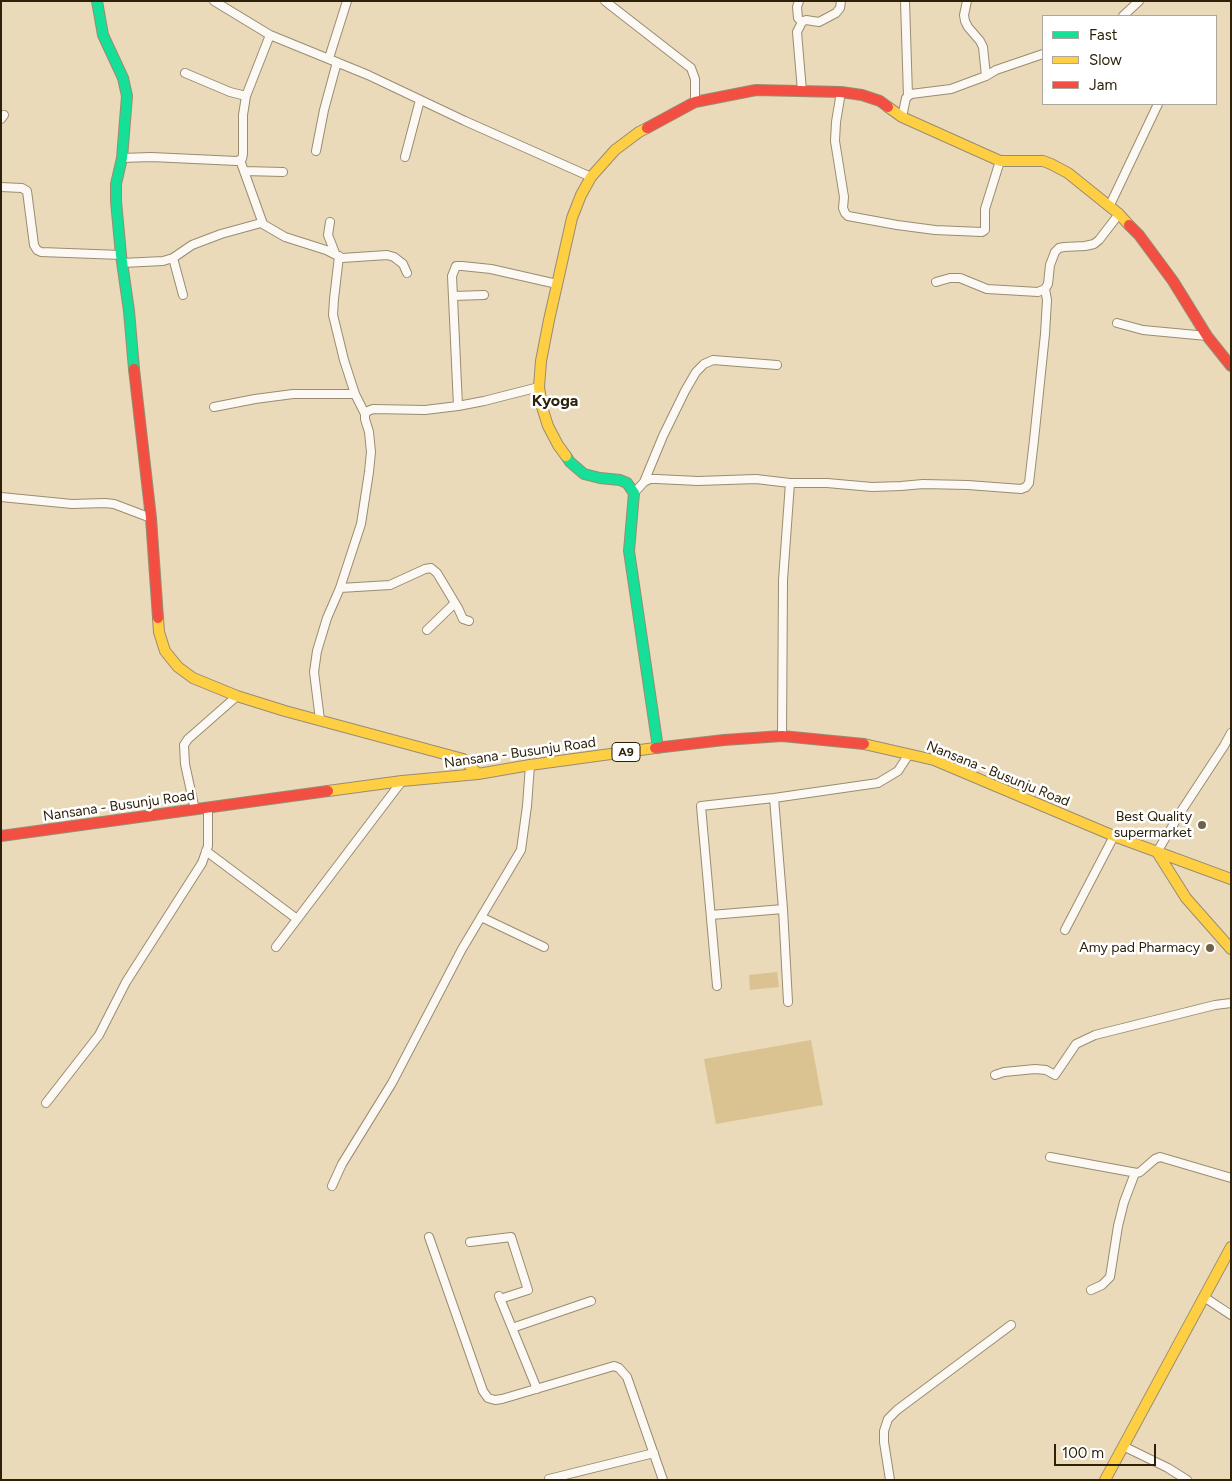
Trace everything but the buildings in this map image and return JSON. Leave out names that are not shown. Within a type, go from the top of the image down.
[{"type":"street","points":[[97,1],[103,35],[123,78],[126,96],[126,118],[122,158],[116,184],[116,201],[151,518],[160,632],[165,650],[178,667],[193,678],[237,696],[463,759],[478,774]]},
{"type":"street","points":[[214,1],[270,35],[329,58],[591,177]]},
{"type":"street","points":[[329,58],[347,1]]},
{"type":"street","points":[[605,1],[691,68],[695,79],[695,102]]},
{"type":"street","points":[[799,1],[798,18],[802,22]]},
{"type":"street","points":[[802,90],[797,32],[802,22],[806,20],[819,22],[828,18],[840,8],[841,1]]},
{"type":"street","points":[[902,117],[908,96],[905,1]]},
{"type":"street","points":[[967,1],[964,15],[965,21],[983,47],[986,76]]},
{"type":"street","points":[[1124,15],[1139,1]]},
{"type":"street","points":[[263,224],[240,160],[243,154],[243,115],[246,96],[270,35]]},
{"type":"street","points":[[908,96],[919,92],[951,89],[986,76],[996,70],[1042,54]]},
{"type":"street","points":[[316,151],[324,110],[337,62]]},
{"type":"street","points":[[184,73],[230,92],[246,96]]},
{"type":"street","points":[[634,493],[627,483],[620,480],[584,474],[570,462],[558,445],[548,426],[542,407],[539,387],[542,361],[572,218],[581,195],[591,177],[615,150],[639,132],[695,102],[756,90],[802,90],[862,95],[880,101],[902,117],[1000,161],[1043,161],[1051,164],[1068,173],[1119,214],[1152,252],[1207,336],[1231,366]]},
{"type":"street","points":[[841,92],[835,141],[844,197],[843,208],[844,213],[848,216],[935,230],[982,232],[985,230],[985,209],[1000,161]]},
{"type":"street","points":[[405,157],[420,100]]},
{"type":"street","points":[[1110,207],[1158,105]]},
{"type":"street","points":[[122,158],[240,160]]},
{"type":"street","points":[[244,171],[283,172]]},
{"type":"street","points":[[1,186],[22,188],[28,192],[34,245],[41,252],[121,259],[163,260],[173,258],[192,245],[258,223],[263,224],[285,238],[348,258],[387,254],[403,264],[407,273]]},
{"type":"street","points":[[644,482],[650,479],[698,481],[756,480],[790,484],[827,483],[872,487],[923,484],[1021,489],[1026,487],[1034,440],[1045,334],[1047,300],[1045,289],[1049,280],[1050,265],[1055,252],[1059,248],[1094,244],[1119,214]]},
{"type":"street","points":[[320,720],[314,672],[317,651],[361,524],[371,452],[365,414],[355,394],[333,315],[337,255],[328,235],[330,222]]},
{"type":"street","points":[[173,258],[184,294]]},
{"type":"street","points":[[458,406],[452,276],[456,266],[491,269],[557,284]]},
{"type":"street","points":[[936,282],[950,278],[960,278],[987,289],[1038,292],[1045,289]]},
{"type":"street","points":[[453,296],[484,295]]},
{"type":"street","points":[[1117,323],[1143,330],[1207,336]]},
{"type":"street","points":[[658,748],[629,551],[634,493],[644,482],[663,436],[685,391],[696,372],[704,364],[714,360],[777,365]]},
{"type":"street","points":[[365,414],[373,409],[425,410],[458,406],[539,387]]},
{"type":"street","points":[[214,407],[293,394],[355,394]]},
{"type":"street","points":[[782,736],[783,580],[790,484]]},
{"type":"street","points":[[1,497],[72,504],[114,504],[151,518]]},
{"type":"street","points":[[340,588],[390,586],[431,568],[437,573],[463,619],[469,621]]},
{"type":"street","points":[[427,630],[455,603]]},
{"type":"street","points":[[195,810],[185,764],[184,745],[188,739],[237,696]]},
{"type":"street","points":[[1231,733],[1157,852],[1186,898],[1231,949]]},
{"type":"street","name":"Nansana - Busunju Road","points":[[1,836],[402,781],[478,774],[658,748],[724,740],[782,736],[859,743],[934,760],[1114,836],[1231,879]]},
{"type":"street","points":[[1224,746],[1231,752]]},
{"type":"street","points":[[717,986],[701,806],[878,783],[898,771],[909,754]]},
{"type":"street","points":[[332,1186],[342,1164],[392,1083],[462,949],[521,850],[530,765]]},
{"type":"street","points":[[276,946],[402,781]]},
{"type":"street","points":[[774,798],[788,1002]]},
{"type":"street","points":[[46,1104],[100,1035],[126,982],[202,863],[208,846],[208,808]]},
{"type":"street","points":[[1065,930],[1114,836]]},
{"type":"street","points":[[206,851],[297,919]]},
{"type":"street","points":[[710,915],[783,909]]},
{"type":"street","points":[[481,917],[544,947]]},
{"type":"street","points":[[995,1075],[1004,1072],[1035,1069],[1046,1070],[1055,1074],[1076,1044],[1095,1035],[1215,1004],[1231,1003]]},
{"type":"street","points":[[1050,1157],[1135,1173],[1140,1172],[1155,1158],[1160,1157],[1231,1178]]},
{"type":"street","points":[[1091,1290],[1110,1277],[1118,1226],[1124,1202],[1135,1173]]},
{"type":"street","points":[[428,1237],[483,1391],[488,1398],[502,1399],[614,1366],[619,1368],[627,1377],[663,1480]]},
{"type":"street","points":[[470,1242],[511,1237],[528,1290],[499,1297],[537,1389]]},
{"type":"street","points":[[1105,1480],[1231,1247]]},
{"type":"street","points":[[1204,1297],[1231,1315]]},
{"type":"street","points":[[512,1328],[591,1301]]},
{"type":"street","points":[[890,1480],[884,1442],[884,1430],[888,1419],[897,1410],[1011,1325]]},
{"type":"street","points":[[1124,1446],[1168,1468],[1187,1480]]},
{"type":"street","points":[[549,1478],[654,1454]]},
{"type":"shaded area","points":[[777,972],[779,987],[750,990],[749,975]]},
{"type":"shaded area","points":[[811,1040],[823,1105],[716,1124],[704,1059]]},
{"type":"traffic: fast","points":[[97,1],[103,35],[123,78],[127,96],[122,158],[116,184],[116,201],[134,369]]},
{"type":"traffic: fast","points":[[566,456],[584,474],[620,480],[627,483],[634,493],[629,551],[658,748]]},
{"type":"traffic: slow","points":[[888,107],[902,117],[1000,161],[1043,161],[1051,164],[1068,173],[1119,214],[1129,225]]},
{"type":"traffic: slow","points":[[566,456],[548,426],[542,407],[539,387],[541,361],[549,320],[572,218],[581,195],[591,177],[615,150],[647,128]]},
{"type":"traffic: slow","points":[[158,618],[159,632],[165,651],[178,667],[193,678],[237,696],[285,711],[463,759],[478,774]]},
{"type":"traffic: slow","points":[[864,744],[934,760],[1114,836],[1231,879]]},
{"type":"traffic: slow","points":[[328,791],[402,781],[478,774],[655,748]]},
{"type":"traffic: slow","points":[[1157,852],[1186,898],[1231,949]]},
{"type":"traffic: slow","points":[[1105,1480],[1231,1247]]},
{"type":"traffic: jam","points":[[647,128],[695,102],[756,90],[841,92],[862,95],[880,101],[888,107]]},
{"type":"traffic: jam","points":[[1129,225],[1139,235],[1173,281],[1207,336],[1231,366]]},
{"type":"traffic: jam","points":[[134,369],[151,518],[158,618]]},
{"type":"traffic: jam","points":[[655,748],[782,736],[864,744]]},
{"type":"traffic: jam","points":[[1,836],[328,791]]},
{"type":"place","name":"Best Quality supermarket","points":[[1202,825]]},
{"type":"place","name":"Amy pad Pharmacy","points":[[1210,948]]},
{"type":"district","name":"Kyoga","points":[[555,401]]}]
